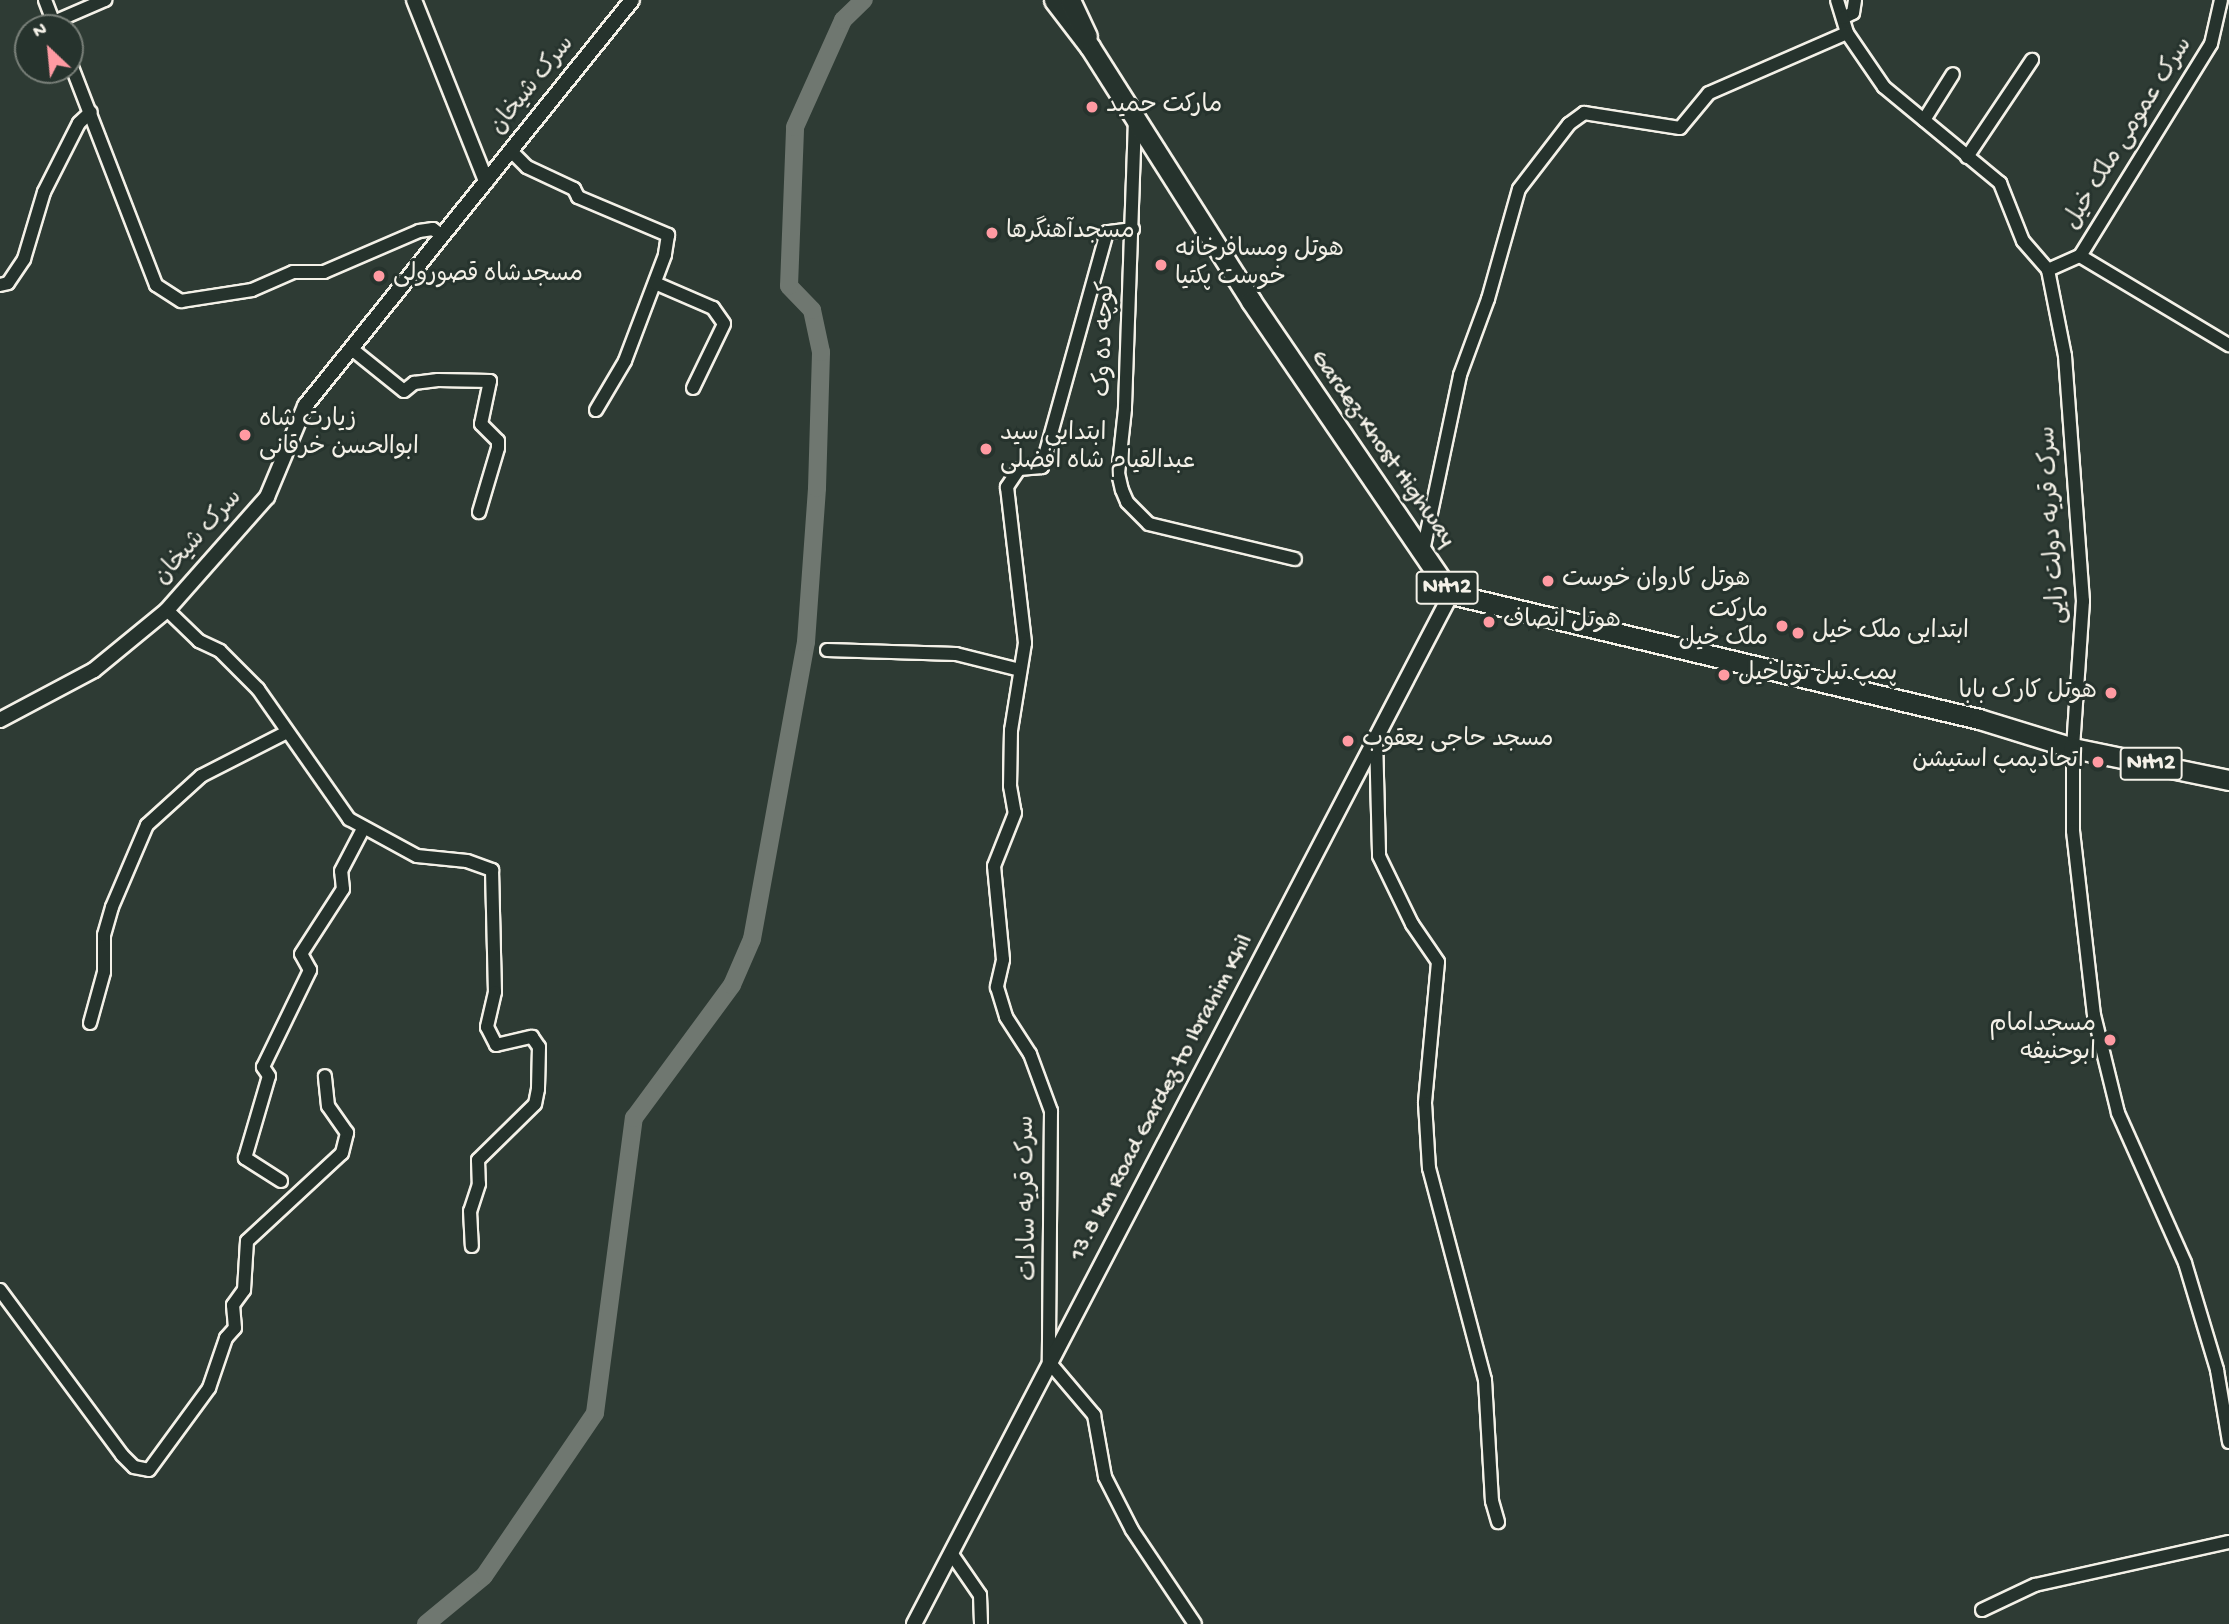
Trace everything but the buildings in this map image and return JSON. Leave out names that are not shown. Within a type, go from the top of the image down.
[{"type":"highway","name":"Gardez-Khost Highway","points":[[1054,0],[1090,47],[1258,311],[1451,594]]},
{"type":"highway","name":"Gardez-Khost Highway","points":[[1070,0],[1090,47]]},
{"type":"highway","name":"NH12","points":[[1451,594],[1979,719],[2073,748],[2229,780]]},
{"type":"street","points":[[77,14],[105,0]]},
{"type":"street","points":[[414,0],[486,181]]},
{"type":"street","name":"سرک شیخان","points":[[0,720],[94,670],[167,610],[267,497],[305,406],[353,350],[441,234],[632,0]]},
{"type":"street","name":"سرک قریه دولت زایی","points":[[1838,0],[1847,33],[1884,87],[2000,183],[2023,241],[2048,270],[2065,356],[2083,601],[2073,748],[2073,831],[2094,1015],[2119,1113],[2185,1263],[2217,1370],[2229,1442]]},
{"type":"street","points":[[1843,18],[1853,13],[1855,0]]},
{"type":"street","name":"سرک عمومی ملک خیل","points":[[2048,270],[2080,256],[2211,44],[2221,0]]},
{"type":"street","points":[[1423,551],[1460,375],[1488,299],[1519,190],[1569,124],[1584,113],[1680,128],[1709,93],[1847,33]]},
{"type":"street","points":[[1967,158],[2032,60]]},
{"type":"street","points":[[1924,120],[1953,74]]},
{"type":"street","points":[[79,84],[156,285],[181,302],[252,290],[293,272],[324,272],[419,231],[433,229],[441,234]]},
{"type":"street","points":[[0,285],[8,283],[24,259],[44,192],[79,123],[91,112]]},
{"type":"street","name":"کوچه ده وک","points":[[1135,119],[1133,229],[1118,473],[1126,502],[1149,524],[1295,559]]},
{"type":"street","points":[[510,150],[527,167],[574,189],[578,197],[668,235],[655,283],[625,361],[596,410]]},
{"type":"street","name":"سرک قریه سادات","points":[[1049,1362],[1051,1111],[1030,1054],[1006,1017],[998,988],[1003,960],[995,866],[1015,813],[1010,786],[1011,730],[1025,643],[1007,487],[1019,469],[1042,467],[1107,232],[1133,229]]},
{"type":"street","points":[[2080,256],[2229,345]]},
{"type":"street","points":[[655,283],[713,308],[724,324],[694,388]]},
{"type":"street","points":[[353,350],[404,391],[414,383],[438,380],[490,381],[481,424],[498,441],[498,448],[479,512]]},
{"type":"street","name":"13.8 km Road Gardez to Ibrahim Khil","points":[[914,1624],[1451,594]]},
{"type":"street","points":[[167,610],[199,642],[220,651],[258,689],[349,819],[362,829],[417,856],[467,862],[492,870],[495,992],[487,1027],[496,1045],[525,1036],[539,1047],[536,1104],[478,1160],[479,1184],[470,1211],[472,1246]]},
{"type":"street","points":[[827,650],[956,654],[1020,670]]},
{"type":"street","points":[[90,1023],[104,972],[104,935],[112,907],[147,825],[201,776],[287,732]]},
{"type":"street","points":[[1376,738],[1379,856],[1412,924],[1438,962],[1426,1103],[1429,1168],[1485,1380],[1492,1501],[1498,1522]]},
{"type":"street","points":[[281,1181],[245,1158],[269,1076],[262,1067],[310,970],[301,954],[343,889],[341,871],[362,829]]},
{"type":"street","points":[[0,1290],[122,1455],[134,1467],[149,1471],[209,1388],[226,1338],[235,1328],[233,1305],[244,1290],[247,1241],[342,1153],[347,1133],[328,1106],[325,1076]]},
{"type":"street","points":[[1049,1362],[1094,1415],[1105,1477],[1132,1530],[1195,1624]]},
{"type":"street","points":[[1982,1609],[2035,1585],[2229,1542]]},
{"type":"street","points":[[951,1553],[980,1595],[981,1624]]},
{"type":"waterway","points":[[426,1624],[484,1576],[595,1413],[634,1118],[732,985],[752,939],[806,642],[817,488],[821,352],[812,310],[789,286],[795,127],[843,20],[864,0]]},
{"type":"place","name":"مارکت حمید","points":[[1092,107]]},
{"type":"place","name":"مسجدآهنگرها","points":[[992,233]]},
{"type":"place","name":"هوتل ومسافرخانه خوست پکتیا","points":[[1161,265]]},
{"type":"place","name":"مسجدشاه قصورولی","points":[[379,276]]},
{"type":"place","name":"زیارت شاه ابوالحسن خرقانی","points":[[245,435]]},
{"type":"place","name":"ابتدایی سید عبدالقیام شاه افضلی","points":[[986,449]]},
{"type":"place","name":"هوتل کاروان خوست","points":[[1548,581]]},
{"type":"place","name":"هوتل انصاف","points":[[1489,622]]},
{"type":"place","name":"مارکت ملک خیل","points":[[1782,626]]},
{"type":"place","name":"ابتدایی ملک خیل","points":[[1798,633]]},
{"type":"place","name":"پمپ تیل توتاخیل","points":[[1724,675]]},
{"type":"place","name":"هوتل کارک بابا","points":[[2111,693]]},
{"type":"place","name":"مسجد حاجی یعقوب","points":[[1348,741]]},
{"type":"place","name":"اتحادپمپ استیشن","points":[[2098,762]]},
{"type":"place","name":"مسجدامام ابوحنیفه","points":[[2110,1040]]}]
